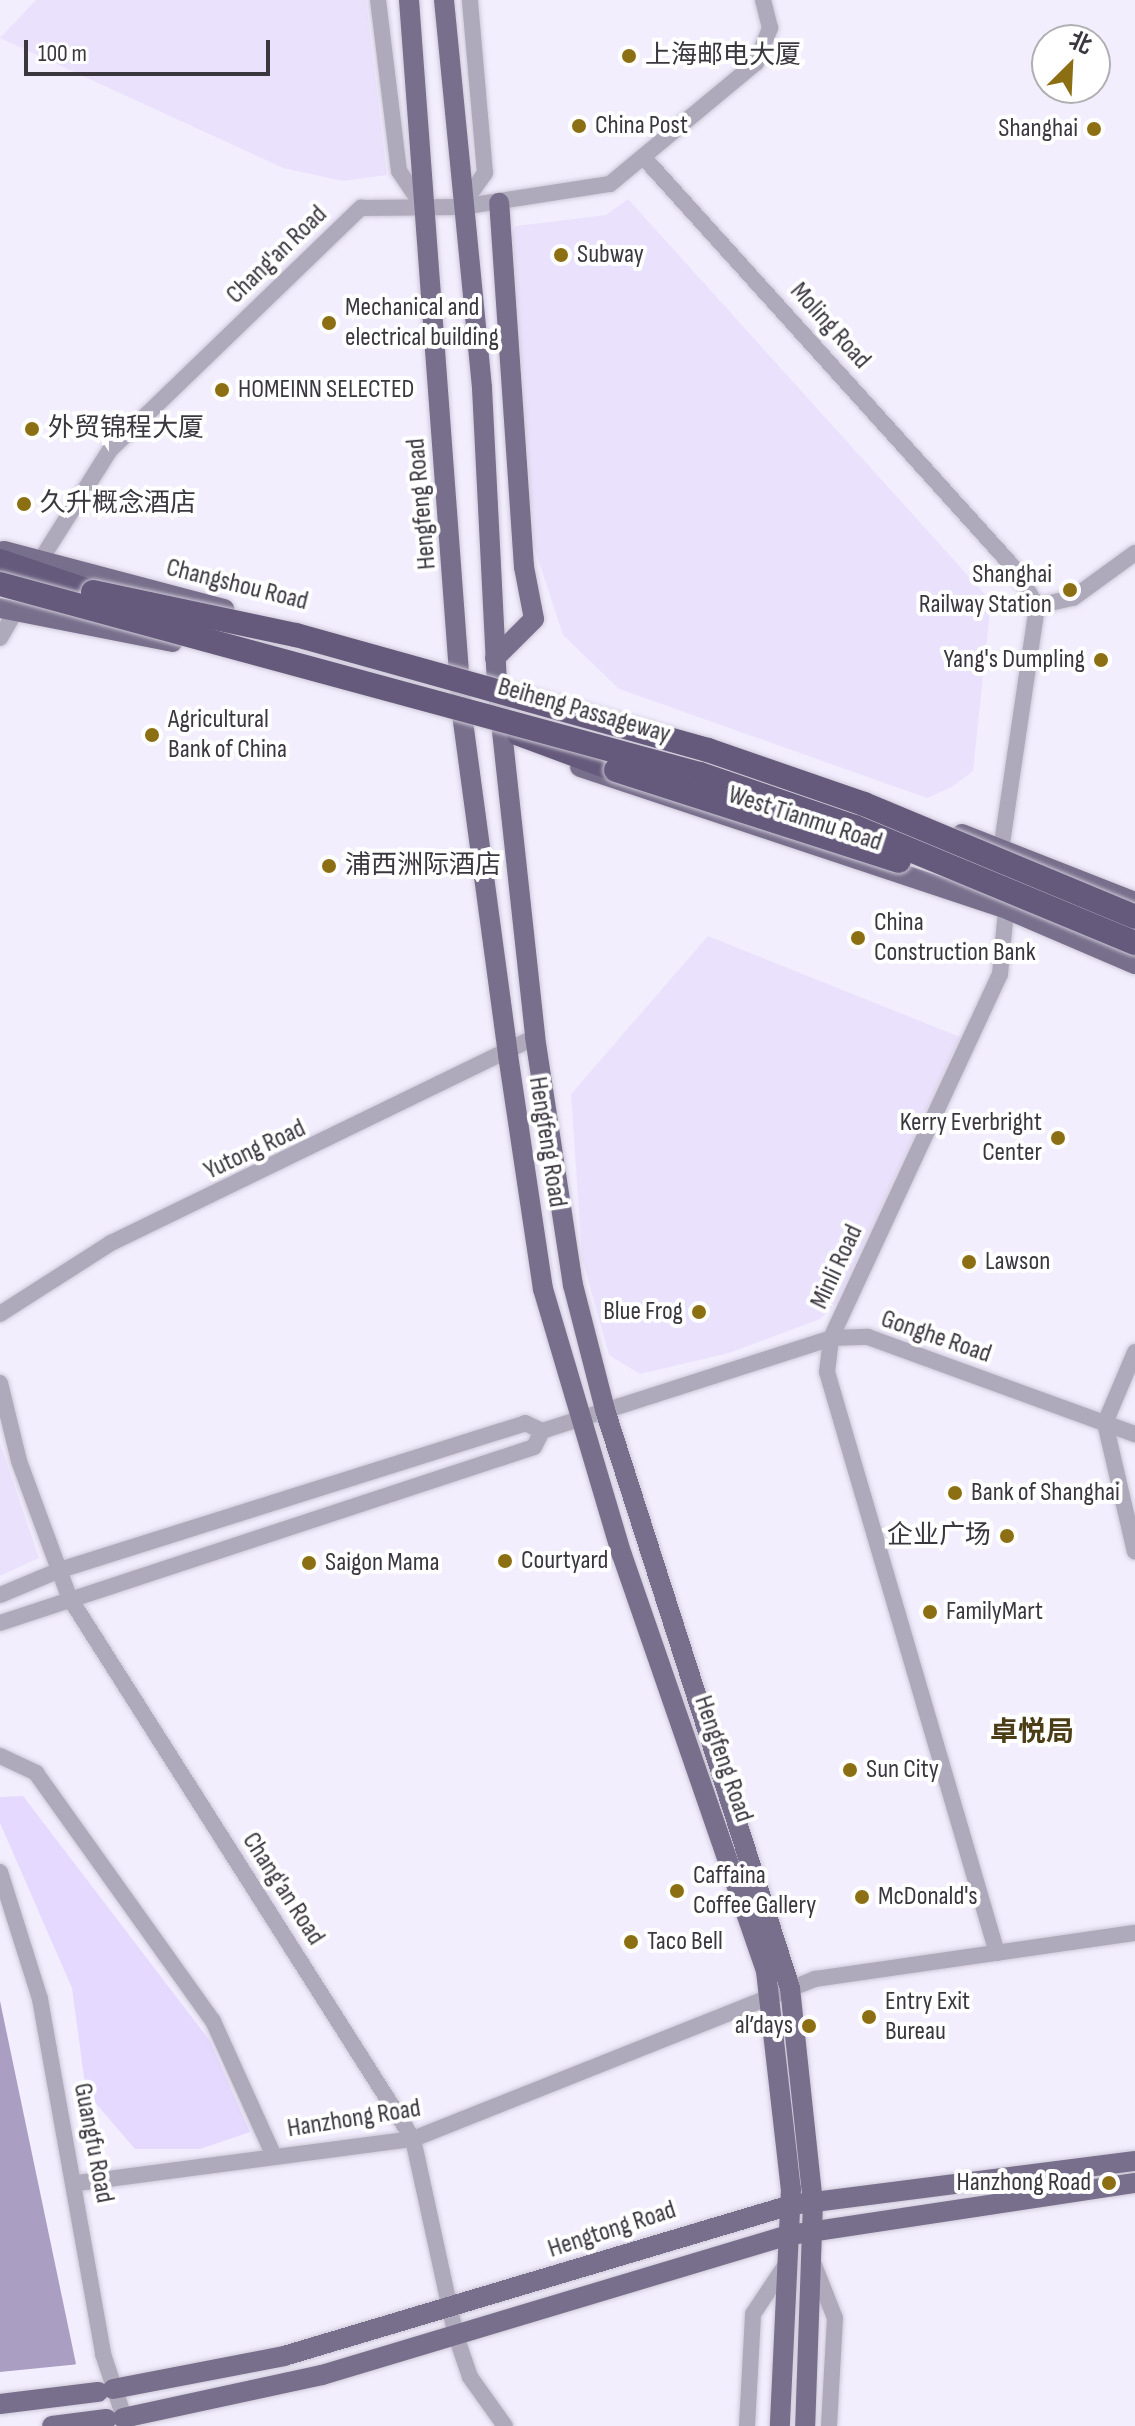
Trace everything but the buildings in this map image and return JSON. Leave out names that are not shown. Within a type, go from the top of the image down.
[{"type":"highway","name":"Beiheng Passageway","points":[[3,567],[91,592],[296,635],[567,708],[849,799],[1135,917]]},
{"type":"highway","name":"Beiheng Passageway","points":[[3,567],[700,774],[855,827],[1135,943]]},
{"type":"highway","points":[[501,728],[616,770],[1102,929]]},
{"type":"main road","name":"Hengfeng Road","points":[[409,0],[462,714],[543,1289],[581,1418],[780,1992],[791,2205],[780,2426]]},
{"type":"main road","name":"Hengfeng Road","points":[[444,0],[461,207],[476,341],[497,685],[535,1037],[573,1285],[605,1410],[780,1992],[813,2202],[805,2426]]},
{"type":"main road","points":[[495,658],[534,619],[506,336],[499,203]]},
{"type":"main road","points":[[476,341],[506,336]]},
{"type":"main road","name":"Changshou Road","points":[[3,567],[40,561],[461,673]]},
{"type":"main road","points":[[8,609],[227,652],[462,714],[973,882],[1009,910],[1135,964]]},
{"type":"main road","name":"West Tianmu Road","points":[[461,673],[998,846],[1135,902]]},
{"type":"main road","name":"Hengtong Road","points":[[0,2404],[106,2390],[284,2356],[791,2205],[1135,2161]]},
{"type":"main road","name":"Hengtong Road","points":[[52,2426],[119,2421],[322,2375],[812,2230],[1135,2183]]},
{"type":"street","points":[[378,0],[399,171],[424,208]]},
{"type":"street","points":[[461,207],[485,173],[470,0]]},
{"type":"street","points":[[646,160],[756,63],[770,28],[763,0]]},
{"type":"street","name":"Chang'an Road","points":[[40,561],[110,450],[361,208],[461,207],[499,203],[610,184],[646,160]]},
{"type":"street","name":"Moling Road","points":[[646,160],[1015,569],[1037,606]]},
{"type":"street","points":[[1037,606],[1073,598],[1135,553]]},
{"type":"street","name":"Minli Road","points":[[997,1953],[827,1372],[831,1338],[1000,974],[1009,910],[998,846],[1037,606]]},
{"type":"street","points":[[0,638],[8,609]]},
{"type":"street","name":"Yutong Road","points":[[0,1314],[111,1243],[508,1055],[535,1037]]},
{"type":"street","name":"Gonghe Road","points":[[542,1431],[831,1338],[868,1337],[1135,1434]]},
{"type":"street","points":[[1135,1352],[1105,1423],[1135,1552]]},
{"type":"street","name":"Chang'an Road","points":[[0,1383],[19,1461],[69,1597],[413,2139],[456,2336],[470,2377],[505,2426]]},
{"type":"street","points":[[0,1595],[60,1570],[525,1423],[542,1431],[534,1447],[69,1597],[0,1623]]},
{"type":"street","points":[[0,1756],[36,1773],[213,2021],[274,2156]]},
{"type":"street","name":"Guangfu Road","points":[[0,1872],[40,1999],[78,2183],[106,2390],[119,2421]]},
{"type":"street","name":"Hanzhong Road","points":[[78,2183],[413,2139],[780,1992],[843,1973],[1135,1933]]},
{"type":"street","points":[[747,2426],[753,2314],[790,2258]]},
{"type":"street","name":"Hengfeng Road","points":[[812,2259],[835,2318],[829,2426]]},
{"type":"shaded area","points":[[36,0],[366,0],[387,175],[343,181],[283,168],[0,38]]},
{"type":"shaded area","points":[[628,199],[991,601],[973,771],[952,787],[927,798],[619,689],[563,635],[534,547],[506,238],[516,226],[606,215]]},
{"type":"shaded area","points":[[708,936],[960,1037],[836,1304],[820,1319],[729,1353],[640,1374],[609,1355],[582,1258],[571,1094]]},
{"type":"shaded area","points":[[0,1443],[39,1558],[0,1576]]},
{"type":"shaded area","points":[[23,1796],[210,2041],[250,2132],[200,2149],[135,2149],[86,2092],[72,1988],[0,1823],[0,1797]]},
{"type":"shaded area","points":[[0,2001],[76,2364],[0,2426]]},
{"type":"pier","points":[[80,2364],[101,2426],[0,2426],[0,2372]]},
{"type":"place","name":"上海邮电大厦","points":[[629,56]]},
{"type":"place","name":"China Post","points":[[579,126]]},
{"type":"place","name":"Shanghai","points":[[1094,129]]},
{"type":"place","name":"Subway","points":[[561,255]]},
{"type":"place","name":"Mechanical and electrical building","points":[[329,323]]},
{"type":"place","name":"HOMEINN SELECTED","points":[[222,390]]},
{"type":"place","name":"外贸锦程大厦","points":[[32,429]]},
{"type":"place","name":"久升概念酒店","points":[[24,504]]},
{"type":"place","name":"Shanghai Railway Station","points":[[1070,590]]},
{"type":"place","name":"Yang's Dumpling","points":[[1101,660]]},
{"type":"place","name":"Agricultural Bank of China","points":[[152,735]]},
{"type":"place","name":"浦西洲际酒店","points":[[329,866]]},
{"type":"place","name":"China Construction Bank","points":[[858,938]]},
{"type":"place","name":"Kerry Everbright Center","points":[[1058,1138]]},
{"type":"place","name":"Lawson","points":[[969,1262]]},
{"type":"place","name":"Blue Frog","points":[[699,1312]]},
{"type":"place","name":"Bank of Shanghai","points":[[955,1493]]},
{"type":"place","name":"企业广场","points":[[1007,1536]]},
{"type":"place","name":"Courtyard","points":[[505,1561]]},
{"type":"place","name":"Saigon Mama","points":[[309,1563]]},
{"type":"place","name":"FamilyMart","points":[[930,1612]]},
{"type":"place","name":"Sun City","points":[[850,1770]]},
{"type":"place","name":"Caffaina Coffee Gallery","points":[[677,1891]]},
{"type":"place","name":"McDonald's","points":[[862,1897]]},
{"type":"place","name":"Taco Bell","points":[[631,1942]]},
{"type":"place","name":"Entry Exit Bureau","points":[[869,2017]]},
{"type":"place","name":"al’days","points":[[809,2026]]},
{"type":"place","name":"Hanzhong Road","points":[[1109,2183]]},
{"type":"district","name":"卓悦局","points":[[1032,1733]]}]
